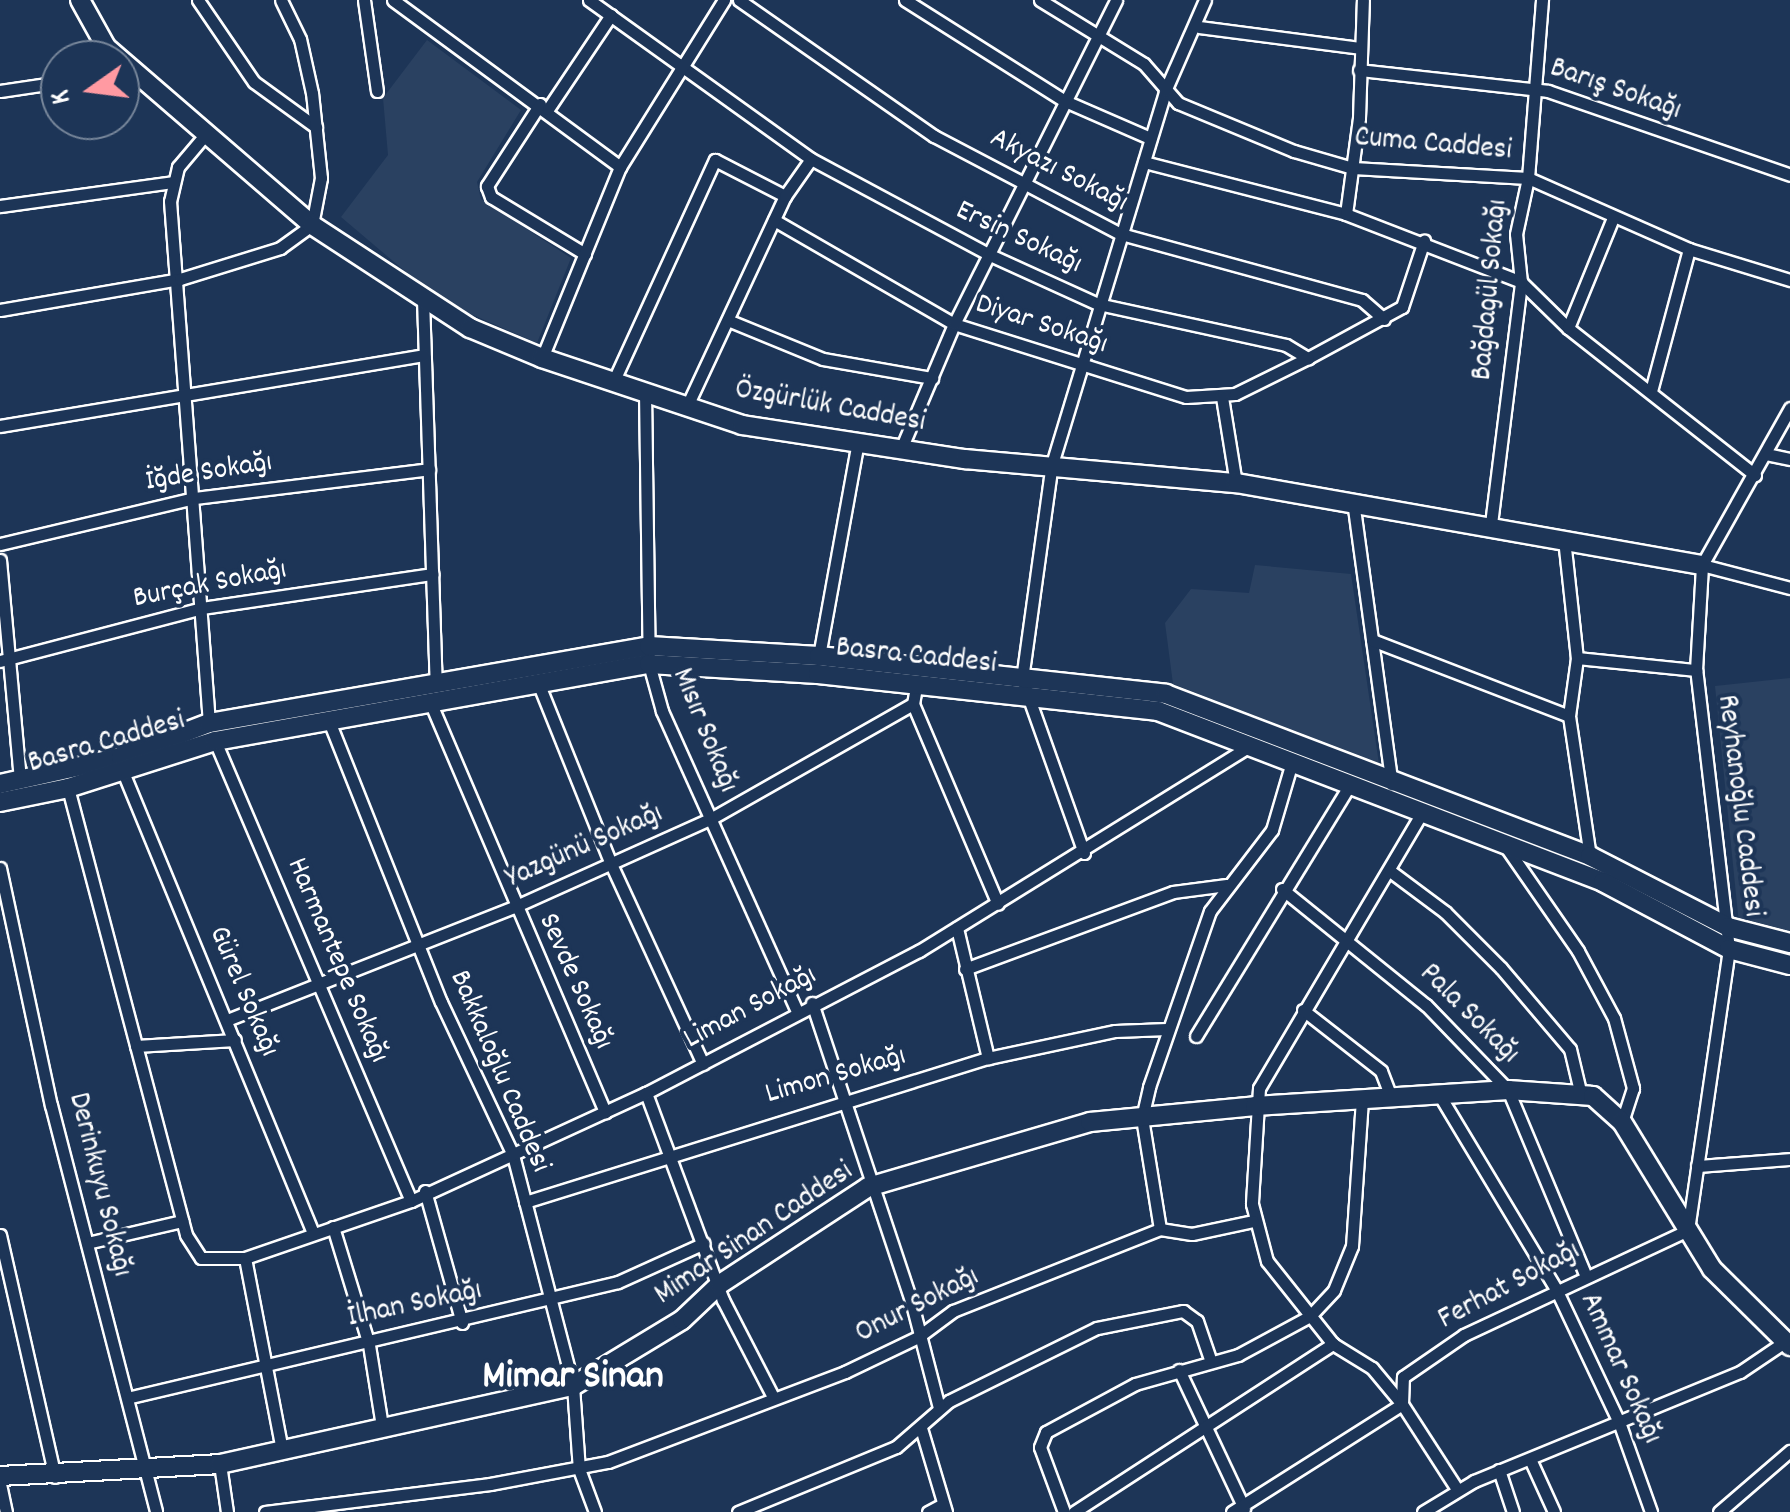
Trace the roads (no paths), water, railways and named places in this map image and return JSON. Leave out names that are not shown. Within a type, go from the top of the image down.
[{"type":"street","name":"Özgürlük Caddesi","points":[[80,0],[102,40]]},
{"type":"street","points":[[198,0],[254,82],[316,127]]},
{"type":"street","points":[[0,310],[180,279],[280,248],[312,225],[321,178],[316,127],[300,39],[282,0]]},
{"type":"street","points":[[364,0],[377,91]]},
{"type":"street","points":[[393,0],[544,107],[620,167]]},
{"type":"street","name":"Ersin Sokağı","points":[[589,0],[683,62],[811,158],[990,255],[1098,304],[1286,345],[1308,358]]},
{"type":"street","points":[[542,358],[620,167],[724,0]]},
{"type":"street","name":"Akyazı Sokağı","points":[[739,0],[934,136],[1121,234],[1362,300],[1384,319]]},
{"type":"street","points":[[905,0],[1065,102],[1150,138]]},
{"type":"street","name":"Cuma Caddesi","points":[[1040,0],[1144,64],[1165,91],[1211,117],[1353,168],[1528,178],[1689,250],[1790,280]]},
{"type":"street","points":[[902,448],[954,324],[1116,0]]},
{"type":"street","points":[[1084,853],[1023,689],[1052,464],[1165,91],[1199,26],[1205,0]]},
{"type":"street","points":[[1346,214],[1353,168],[1363,0]]},
{"type":"street","name":"Bağdagül Sokağı","points":[[1491,524],[1522,282],[1516,234],[1528,178],[1532,87],[1542,0]]},
{"type":"street","points":[[585,254],[492,197],[487,186],[610,15]]},
{"type":"street","points":[[1199,26],[1360,48]]},
{"type":"street","name":"Barış Sokağı","points":[[1359,70],[1532,87],[1790,175]]},
{"type":"street","name":"Özgürlük Caddesi","points":[[140,79],[312,225],[470,328],[542,358],[614,378],[742,425],[902,448],[1236,483],[1491,524],[1702,564]]},
{"type":"street","points":[[0,91],[40,85]]},
{"type":"street","points":[[0,206],[172,182],[206,135]]},
{"type":"street","points":[[687,406],[785,196],[811,158]]},
{"type":"street","points":[[614,378],[715,160],[785,196]]},
{"type":"street","points":[[1144,162],[1346,214],[1522,282],[1568,328],[1755,475]]},
{"type":"street","name":"Harmantepe Sokağı","points":[[172,182],[212,732],[411,1200]]},
{"type":"street","points":[[1568,328],[1613,218]]},
{"type":"street","name":"Diyar Sokağı","points":[[774,220],[954,324],[1080,367],[1186,397],[1222,396],[1308,358]]},
{"type":"street","points":[[1308,358],[1384,319],[1406,300],[1424,242]]},
{"type":"street","points":[[1651,392],[1689,250]]},
{"type":"street","points":[[424,299],[436,684]]},
{"type":"street","points":[[730,320],[823,359],[932,378]]},
{"type":"street","points":[[0,426],[187,391],[424,355]]},
{"type":"street","name":"Mısır Sokağı","points":[[645,391],[649,655],[662,711],[797,1011]]},
{"type":"street","points":[[1222,396],[1236,483]]},
{"type":"street","name":"Reyhanoğlu Caddesi","points":[[1688,1230],[1729,949],[1696,670],[1702,564],[1790,408]]},
{"type":"street","points":[[819,656],[858,442]]},
{"type":"street","points":[[1766,454],[1790,459]]},
{"type":"street","name":"İğde Sokağı","points":[[0,544],[194,498],[429,469]]},
{"type":"street","points":[[1353,501],[1390,790]]},
{"type":"street","points":[[1564,539],[1576,658],[1569,716],[1590,856]]},
{"type":"street","points":[[0,560],[4,660],[20,780]]},
{"type":"street","points":[[1702,564],[1790,588]]},
{"type":"street","name":"Burçak Sokağı","points":[[4,660],[202,608],[433,574]]},
{"type":"street","points":[[1372,640],[1569,716]]},
{"type":"street","name":"Basra Caddesi","points":[[0,784],[212,732],[436,684],[649,655],[819,656],[918,676]]},
{"type":"street","name":"Basra Caddesi","points":[[0,802],[123,772],[212,732],[329,721],[431,704],[539,684],[649,655],[918,676],[1158,712],[1350,786],[1390,790],[1423,811],[1603,882],[1729,949],[1790,965]]},
{"type":"street","points":[[1576,658],[1696,670]]},
{"type":"street","points":[[918,676],[914,704],[998,904]]},
{"type":"street","points":[[539,684],[611,864],[703,1064]]},
{"type":"street","name":"Basra Caddesi","points":[[1023,689],[1166,694],[1390,790],[1590,856],[1728,927],[1790,943]]},
{"type":"street","name":"Sevde Sokağı","points":[[431,704],[604,1112]]},
{"type":"street","name":"Yazgünü Sokağı","points":[[227,1020],[514,907],[712,818],[914,704]]},
{"type":"street","name":"Bakkaloğlu Caddesi","points":[[329,721],[418,943],[512,1156],[553,1299],[573,1386],[579,1470],[595,1512]]},
{"type":"street","name":"Liman Sokağı","points":[[245,1258],[411,1200],[703,1064],[957,928],[1084,853],[1251,745]]},
{"type":"street","points":[[1253,1221],[1192,1234],[1160,1230],[1142,1118],[1167,1029],[1227,885],[1272,830],[1292,762]]},
{"type":"street","name":"Gürel Sokağı","points":[[123,772],[313,1232]]},
{"type":"street","points":[[1196,1036],[1282,889],[1350,786]]},
{"type":"street","points":[[68,788],[182,1221],[201,1258],[245,1258],[282,1451]]},
{"type":"street","points":[[1423,811],[1303,1010],[1256,1106],[1253,1221],[1267,1260],[1332,1344],[1372,1368],[1402,1404],[1457,1489]]},
{"type":"street","points":[[1504,844],[1586,963],[1614,1018],[1634,1088],[1622,1122]]},
{"type":"street","name":"Derinkuyu Sokağı","points":[[0,868],[87,1243],[131,1397],[156,1512]]},
{"type":"street","points":[[1390,871],[1445,912],[1502,968],[1570,1049],[1580,1091],[1622,1122],[1712,1269],[1787,1344],[1740,1372],[1457,1489],[1423,1512]]},
{"type":"street","points":[[965,969],[1172,892],[1227,885]]},
{"type":"street","name":"Pala Sokağı","points":[[1282,889],[1347,936],[1426,1004],[1508,1090],[1585,1274]]},
{"type":"street","points":[[957,928],[988,1058]]},
{"type":"street","points":[[812,1003],[938,1408]]},
{"type":"street","points":[[1303,1010],[1381,1071],[1392,1099]]},
{"type":"street","name":"Limon Sokağı","points":[[525,1202],[670,1152],[988,1058],[1115,1030],[1167,1029]]},
{"type":"street","points":[[136,1046],[236,1040]]},
{"type":"street","name":"Mimar Sinan Caddesi","points":[[0,1476],[55,1477],[220,1464],[573,1386],[682,1320],[720,1284],[868,1188],[1090,1122],[1256,1106],[1508,1090],[1580,1091]]},
{"type":"street","points":[[646,1093],[720,1284],[772,1397]]},
{"type":"street","name":"Ammar Sokağı","points":[[1440,1096],[1556,1288],[1619,1422],[1651,1512]]},
{"type":"street","points":[[1064,1512],[1042,1450],[1044,1435],[1121,1390],[1211,1362],[1310,1316],[1334,1290],[1352,1246],[1362,1101]]},
{"type":"street","points":[[1696,1166],[1790,1159]]},
{"type":"street","points":[[425,1191],[462,1324]]},
{"type":"street","points":[[87,1243],[182,1221]]},
{"type":"street","points":[[333,1227],[369,1345],[382,1426]]},
{"type":"street","name":"Onur Sokağı","points":[[265,1512],[579,1470],[772,1397],[918,1336],[953,1311],[1160,1230]]},
{"type":"street","name":"Ferhat Sokağı","points":[[1402,1404],[1404,1377],[1464,1335],[1585,1274],[1688,1230]]},
{"type":"street","points":[[0,1236],[55,1477]]},
{"type":"street","name":"İlhan Sokağı","points":[[131,1397],[462,1324],[618,1282],[704,1243]]},
{"type":"street","points":[[738,1512],[816,1484],[921,1428],[938,1408],[1097,1328],[1172,1310],[1197,1321],[1211,1362]]},
{"type":"street","points":[[1074,1512],[1202,1425],[1332,1344]]},
{"type":"street","points":[[1179,1370],[1240,1510],[1402,1404]]},
{"type":"street","points":[[921,1428],[944,1508],[928,1512]]},
{"type":"street","points":[[1719,1512],[1790,1451]]},
{"type":"street","points":[[1530,1459],[1554,1512]]},
{"type":"street","points":[[220,1464],[227,1512]]},
{"type":"street","points":[[1499,1470],[1513,1512]]},
{"type":"street","points":[[0,1484],[6,1512]]},
{"type":"district","name":"Mimar Sinan","points":[[573,1379]]}]
